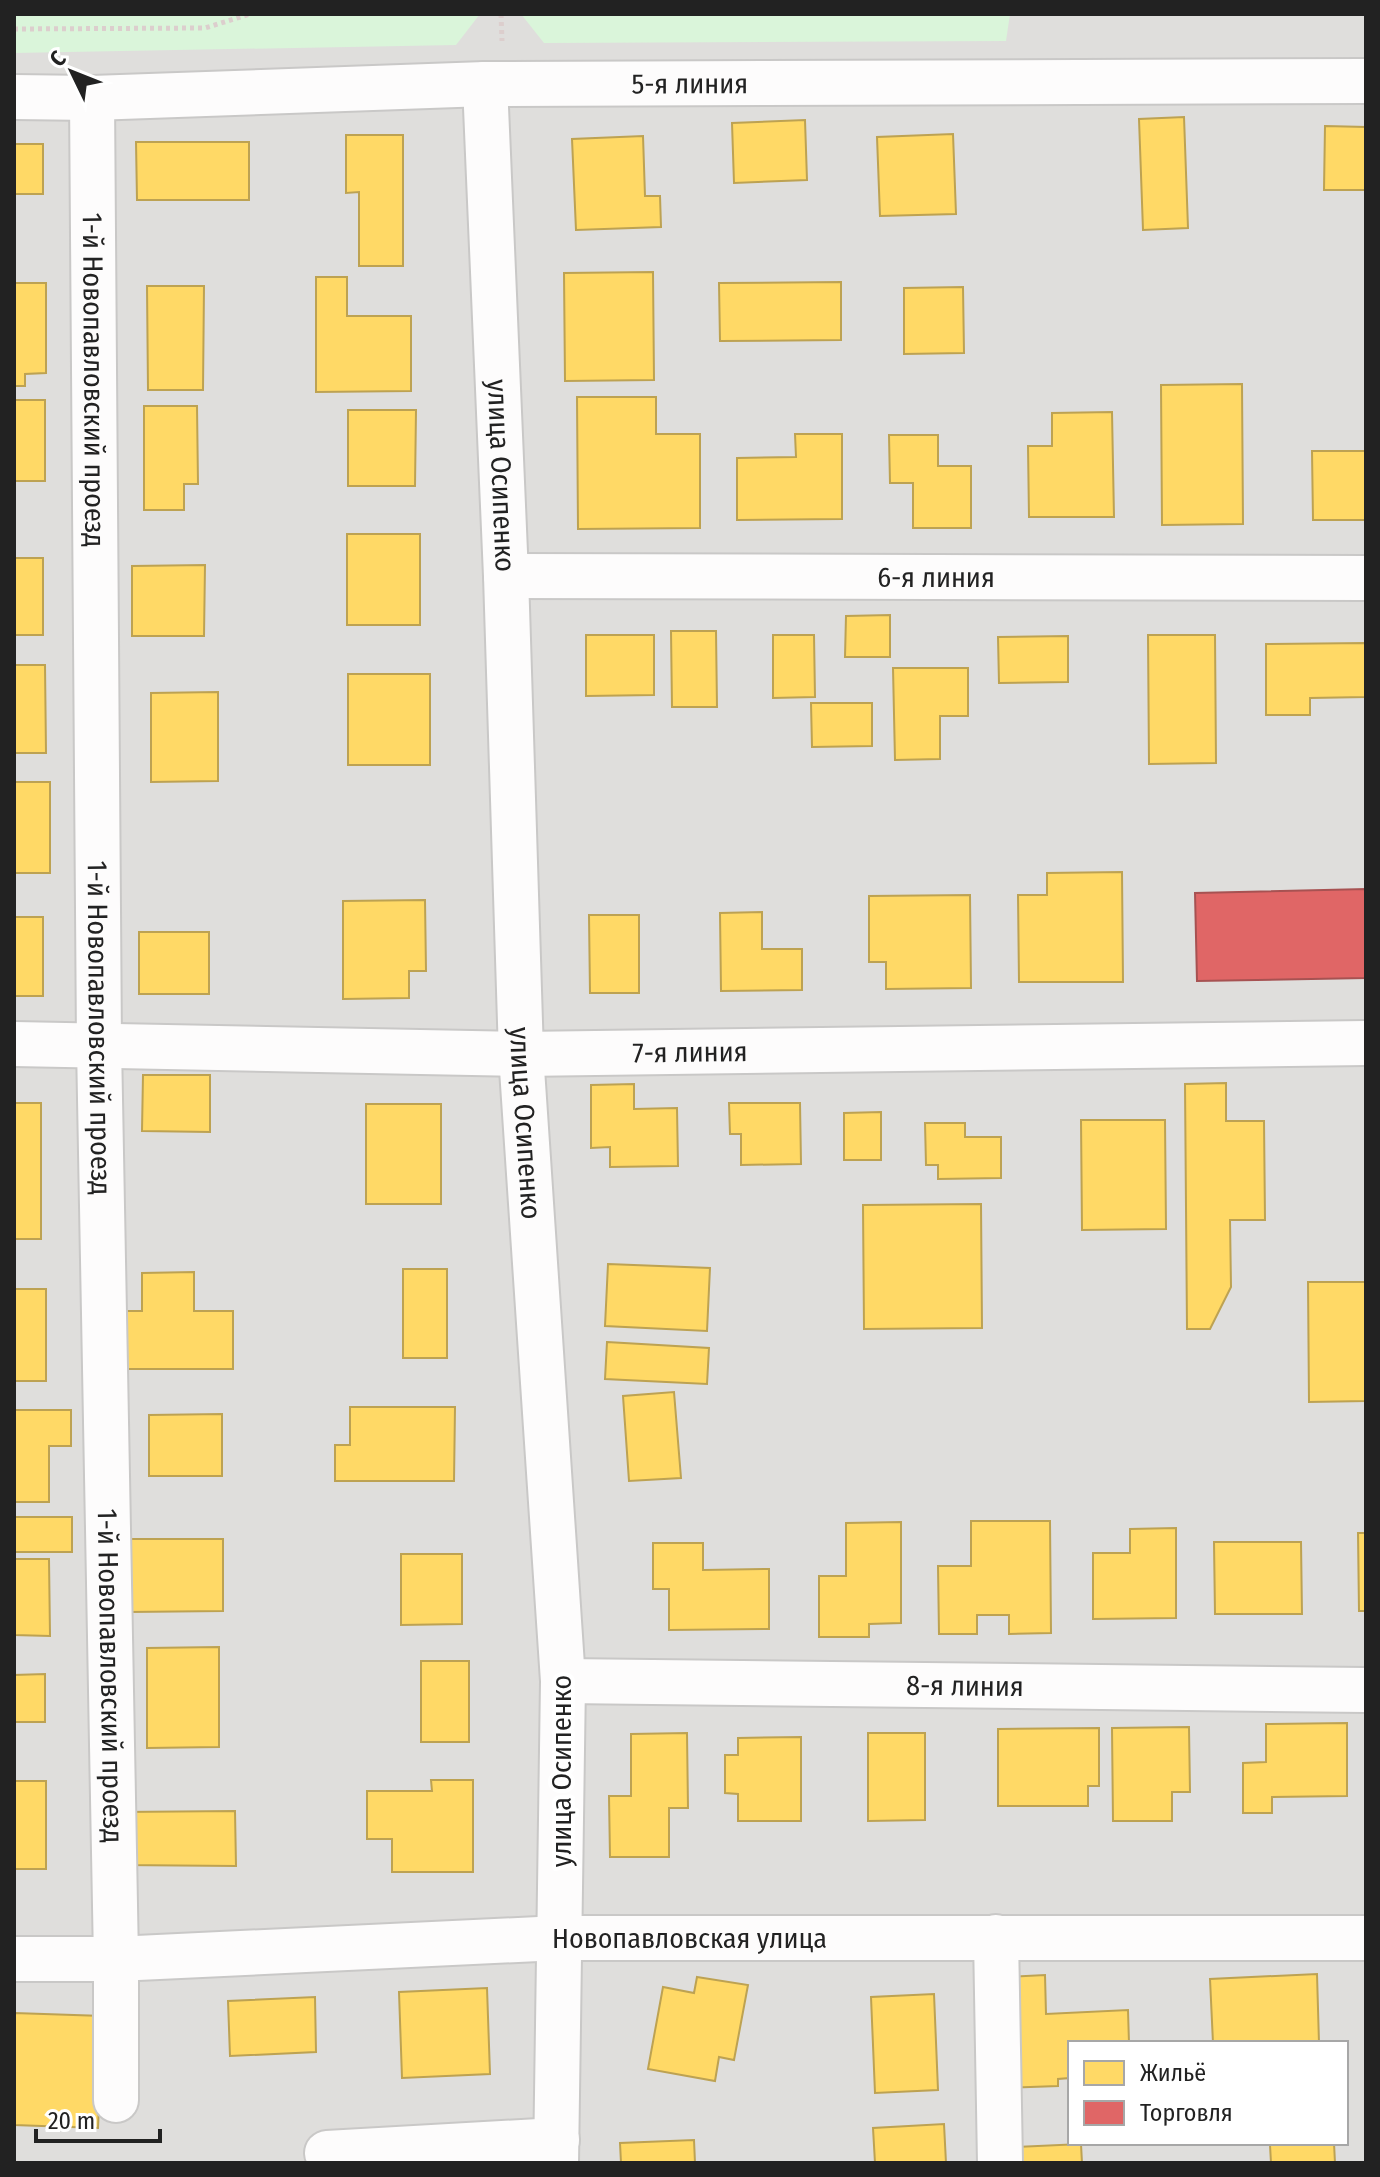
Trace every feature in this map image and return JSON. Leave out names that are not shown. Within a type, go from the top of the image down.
[{"type":"street","name":"5-я линия","points":[[14,97],[92,98],[485,84],[1366,81]]},
{"type":"street","name":"улица Осипенко","points":[[485,84],[506,576],[521,1054],[563,1681],[556,2151]]},
{"type":"street","name":"1-й Новопавловский проезд","points":[[92,98],[99,1045],[116,2100]]},
{"type":"street","name":"6-я линия","points":[[506,576],[1366,578]]},
{"type":"street","name":"7-я линия","points":[[14,1044],[521,1054],[1366,1043]]},
{"type":"street","name":"8-я линия","points":[[563,1681],[1366,1690]]},
{"type":"street","points":[[996,1937],[1000,2163]]},
{"type":"street","name":"Новопавловская улица","points":[[14,1959],[116,1959],[559,1938],[1366,1938]]},
{"type":"street","points":[[327,2153],[556,2151]]},
{"type":"path","points":[[14,29],[205,28],[250,14]]},
{"type":"shaded area","points":[[14,14],[1366,14],[1366,2163],[14,2163]]},
{"type":"green space","points":[[14,14],[480,14],[456,45],[14,53]]},
{"type":"green space","points":[[521,14],[1010,14],[1006,41],[544,43]]},
{"type":"building: Жильё","points":[[1184,117],[1188,228],[1143,230],[1139,119]]},
{"type":"building: Жильё","points":[[805,120],[807,180],[734,183],[732,123]]},
{"type":"building: Жильё","points":[[1325,126],[1366,127],[1366,190],[1324,190]]},
{"type":"building: Жильё","points":[[953,134],[956,214],[880,216],[877,137]]},
{"type":"building: Жильё","points":[[346,135],[403,135],[403,266],[359,266],[359,192],[346,193]]},
{"type":"building: Жильё","points":[[643,136],[645,196],[660,196],[661,227],[576,230],[572,139]]},
{"type":"building: Жильё","points":[[136,142],[249,142],[249,200],[137,200]]},
{"type":"building: Жильё","points":[[14,144],[43,144],[43,194],[14,194]]},
{"type":"building: Жильё","points":[[653,272],[654,380],[565,381],[564,273]]},
{"type":"building: Жильё","points":[[316,277],[347,277],[347,316],[411,316],[411,391],[316,392]]},
{"type":"building: Жильё","points":[[841,282],[841,340],[720,341],[719,283]]},
{"type":"building: Жильё","points":[[14,283],[46,283],[46,373],[25,374],[25,386],[14,386]]},
{"type":"building: Жильё","points":[[147,286],[204,286],[203,390],[148,390]]},
{"type":"building: Жильё","points":[[963,287],[964,353],[904,354],[904,288]]},
{"type":"building: Жильё","points":[[1242,384],[1243,524],[1162,525],[1161,385]]},
{"type":"building: Жильё","points":[[577,397],[656,397],[656,434],[700,434],[700,528],[578,529]]},
{"type":"building: Жильё","points":[[14,400],[45,400],[45,481],[14,481]]},
{"type":"building: Жильё","points":[[144,406],[197,406],[198,484],[184,484],[184,510],[144,510]]},
{"type":"building: Жильё","points":[[348,410],[416,410],[415,486],[348,486]]},
{"type":"building: Жильё","points":[[1112,412],[1114,517],[1029,517],[1028,446],[1052,446],[1052,413]]},
{"type":"building: Жильё","points":[[795,434],[842,434],[842,519],[737,520],[737,458],[796,457]]},
{"type":"building: Жильё","points":[[889,435],[938,435],[938,466],[971,466],[971,528],[913,528],[913,483],[890,483]]},
{"type":"building: Жильё","points":[[1312,451],[1366,451],[1366,520],[1313,520]]},
{"type":"building: Жильё","points":[[347,534],[420,534],[420,625],[347,625]]},
{"type":"building: Жильё","points":[[14,558],[43,558],[43,635],[14,635]]},
{"type":"building: Жильё","points":[[205,565],[204,636],[132,636],[132,566]]},
{"type":"building: Жильё","points":[[890,615],[890,657],[845,657],[846,616]]},
{"type":"building: Жильё","points":[[671,631],[716,631],[717,707],[672,707]]},
{"type":"building: Жильё","points":[[586,635],[654,635],[654,695],[586,696]]},
{"type":"building: Жильё","points":[[773,635],[814,635],[815,697],[773,698]]},
{"type":"building: Жильё","points":[[1148,635],[1215,635],[1216,763],[1149,764]]},
{"type":"building: Жильё","points":[[1068,636],[1068,682],[999,683],[998,637]]},
{"type":"building: Жильё","points":[[1366,643],[1366,697],[1310,698],[1310,715],[1266,715],[1266,644]]},
{"type":"building: Жильё","points":[[14,665],[45,665],[46,753],[14,753]]},
{"type":"building: Жильё","points":[[893,668],[968,668],[968,716],[940,716],[940,759],[895,760]]},
{"type":"building: Жильё","points":[[348,674],[430,674],[430,765],[348,765]]},
{"type":"building: Жильё","points":[[218,692],[218,781],[151,782],[151,693]]},
{"type":"building: Жильё","points":[[811,703],[872,703],[872,746],[812,747]]},
{"type":"building: Жильё","points":[[14,782],[50,782],[50,873],[14,873]]},
{"type":"building: Жильё","points":[[1122,872],[1123,982],[1019,982],[1018,895],[1047,895],[1047,873]]},
{"type":"building: Жильё","points":[[970,895],[971,988],[886,989],[886,962],[869,962],[869,896]]},
{"type":"building: Жильё","points":[[425,900],[426,971],[409,971],[409,998],[343,999],[343,901]]},
{"type":"building: Жильё","points":[[762,912],[762,949],[802,949],[802,990],[721,991],[720,913]]},
{"type":"building: Жильё","points":[[589,915],[639,915],[639,993],[590,993]]},
{"type":"building: Жильё","points":[[14,917],[43,917],[43,996],[14,996]]},
{"type":"building: Жильё","points":[[139,932],[209,932],[209,994],[139,994]]},
{"type":"building: Жильё","points":[[143,1075],[210,1075],[210,1132],[142,1131]]},
{"type":"building: Жильё","points":[[1226,1083],[1226,1121],[1264,1121],[1265,1220],[1230,1220],[1231,1287],[1210,1329],[1187,1329],[1185,1084]]},
{"type":"building: Жильё","points":[[634,1084],[634,1109],[677,1108],[678,1166],[610,1167],[610,1147],[591,1148],[591,1085]]},
{"type":"building: Жильё","points":[[14,1103],[41,1103],[41,1239],[14,1239]]},
{"type":"building: Жильё","points":[[729,1103],[800,1103],[801,1164],[741,1165],[741,1134],[730,1134]]},
{"type":"building: Жильё","points":[[366,1104],[441,1104],[441,1204],[366,1204]]},
{"type":"building: Жильё","points":[[881,1112],[881,1160],[844,1160],[844,1113]]},
{"type":"building: Жильё","points":[[1081,1120],[1165,1120],[1166,1229],[1082,1230]]},
{"type":"building: Жильё","points":[[925,1123],[965,1123],[965,1137],[1001,1137],[1001,1178],[938,1179],[938,1165],[926,1165]]},
{"type":"building: Жильё","points":[[981,1204],[982,1328],[864,1329],[863,1205]]},
{"type":"building: Жильё","points":[[608,1264],[710,1268],[707,1331],[605,1326]]},
{"type":"building: Жильё","points":[[403,1269],[447,1269],[447,1358],[403,1358]]},
{"type":"building: Жильё","points":[[194,1272],[194,1311],[233,1311],[233,1369],[119,1369],[119,1311],[142,1311],[142,1273]]},
{"type":"building: Жильё","points":[[1308,1282],[1366,1282],[1366,1401],[1309,1402]]},
{"type":"building: Жильё","points":[[14,1289],[46,1289],[46,1381],[14,1381]]},
{"type":"building: Жильё","points":[[607,1342],[709,1348],[707,1384],[605,1379]]},
{"type":"building: Жильё","points":[[674,1392],[681,1478],[629,1481],[623,1396]]},
{"type":"building: Жильё","points":[[350,1407],[455,1407],[454,1481],[335,1481],[335,1445],[350,1445]]},
{"type":"building: Жильё","points":[[14,1410],[71,1410],[71,1446],[49,1446],[49,1502],[14,1502]]},
{"type":"building: Жильё","points":[[222,1414],[222,1476],[149,1476],[149,1415]]},
{"type":"building: Жильё","points":[[14,1517],[72,1517],[72,1552],[14,1552]]},
{"type":"building: Жильё","points":[[971,1521],[1050,1521],[1051,1633],[1009,1634],[1009,1615],[977,1615],[977,1634],[939,1634],[938,1566],[971,1566]]},
{"type":"building: Жильё","points":[[901,1522],[901,1623],[869,1624],[869,1637],[819,1637],[819,1576],[846,1576],[846,1523]]},
{"type":"building: Жильё","points":[[1176,1528],[1176,1618],[1093,1619],[1093,1553],[1130,1553],[1130,1529]]},
{"type":"building: Жильё","points":[[1358,1533],[1366,1533],[1366,1611],[1359,1611]]},
{"type":"building: Жильё","points":[[128,1539],[223,1539],[223,1611],[129,1612]]},
{"type":"building: Жильё","points":[[1214,1542],[1301,1542],[1302,1614],[1215,1614]]},
{"type":"building: Жильё","points":[[653,1543],[703,1543],[703,1570],[769,1569],[769,1629],[669,1630],[669,1589],[653,1589]]},
{"type":"building: Жильё","points":[[401,1554],[462,1554],[462,1624],[401,1625]]},
{"type":"building: Жильё","points":[[14,1559],[49,1559],[50,1636],[14,1635]]},
{"type":"building: Жильё","points":[[219,1647],[219,1747],[147,1748],[147,1648]]},
{"type":"building: Жильё","points":[[421,1661],[469,1661],[469,1742],[421,1742]]},
{"type":"building: Жильё","points":[[45,1674],[45,1722],[14,1722],[14,1675]]},
{"type":"building: Жильё","points":[[1347,1723],[1347,1796],[1272,1797],[1272,1813],[1243,1813],[1243,1763],[1266,1762],[1266,1724]]},
{"type":"building: Жильё","points":[[1189,1727],[1190,1792],[1172,1792],[1172,1821],[1113,1821],[1112,1728]]},
{"type":"building: Жильё","points":[[1099,1728],[1099,1786],[1088,1786],[1088,1806],[998,1806],[998,1729]]},
{"type":"building: Жильё","points":[[687,1733],[688,1808],[669,1808],[669,1857],[610,1857],[609,1796],[631,1796],[631,1734]]},
{"type":"building: Жильё","points":[[868,1733],[925,1733],[925,1820],[868,1821]]},
{"type":"building: Жильё","points":[[801,1737],[801,1821],[738,1821],[738,1794],[725,1793],[725,1755],[738,1755],[738,1738]]},
{"type":"building: Жильё","points":[[431,1780],[473,1780],[473,1872],[392,1872],[392,1839],[367,1839],[367,1791],[432,1791]]},
{"type":"building: Жильё","points":[[14,1781],[46,1781],[46,1869],[14,1869]]},
{"type":"building: Жильё","points":[[235,1811],[236,1866],[121,1865],[121,1812]]},
{"type":"building: Жильё","points":[[1317,1974],[1319,2041],[1213,2041],[1210,1979]]},
{"type":"building: Жильё","points":[[1045,1975],[1046,2014],[1128,2010],[1129,2041],[1068,2041],[1068,2078],[1058,2079],[1058,2086],[1002,2088],[1006,1977]]},
{"type":"building: Жильё","points":[[697,1977],[748,1985],[734,2060],[719,2057],[715,2081],[648,2069],[663,1987],[694,1993]]},
{"type":"building: Жильё","points":[[487,1988],[490,2074],[402,2078],[399,1992]]},
{"type":"building: Жильё","points":[[934,1994],[938,2090],[875,2093],[871,1997]]},
{"type":"building: Жильё","points":[[315,1997],[316,2052],[230,2056],[228,2001]]},
{"type":"building: Жильё","points":[[14,2013],[103,2016],[98,2128],[14,2125]]},
{"type":"building: Жильё","points":[[944,2124],[946,2163],[875,2163],[873,2128]]},
{"type":"building: Жильё","points":[[694,2140],[695,2163],[621,2163],[620,2143]]},
{"type":"building: Жильё","points":[[1081,2145],[1082,2163],[1016,2163],[1016,2147]]},
{"type":"building: Жильё","points":[[1270,2145],[1334,2145],[1335,2163],[1271,2163]]},
{"type":"building: Торговля","points":[[1366,889],[1366,978],[1197,981],[1195,893]]}]
